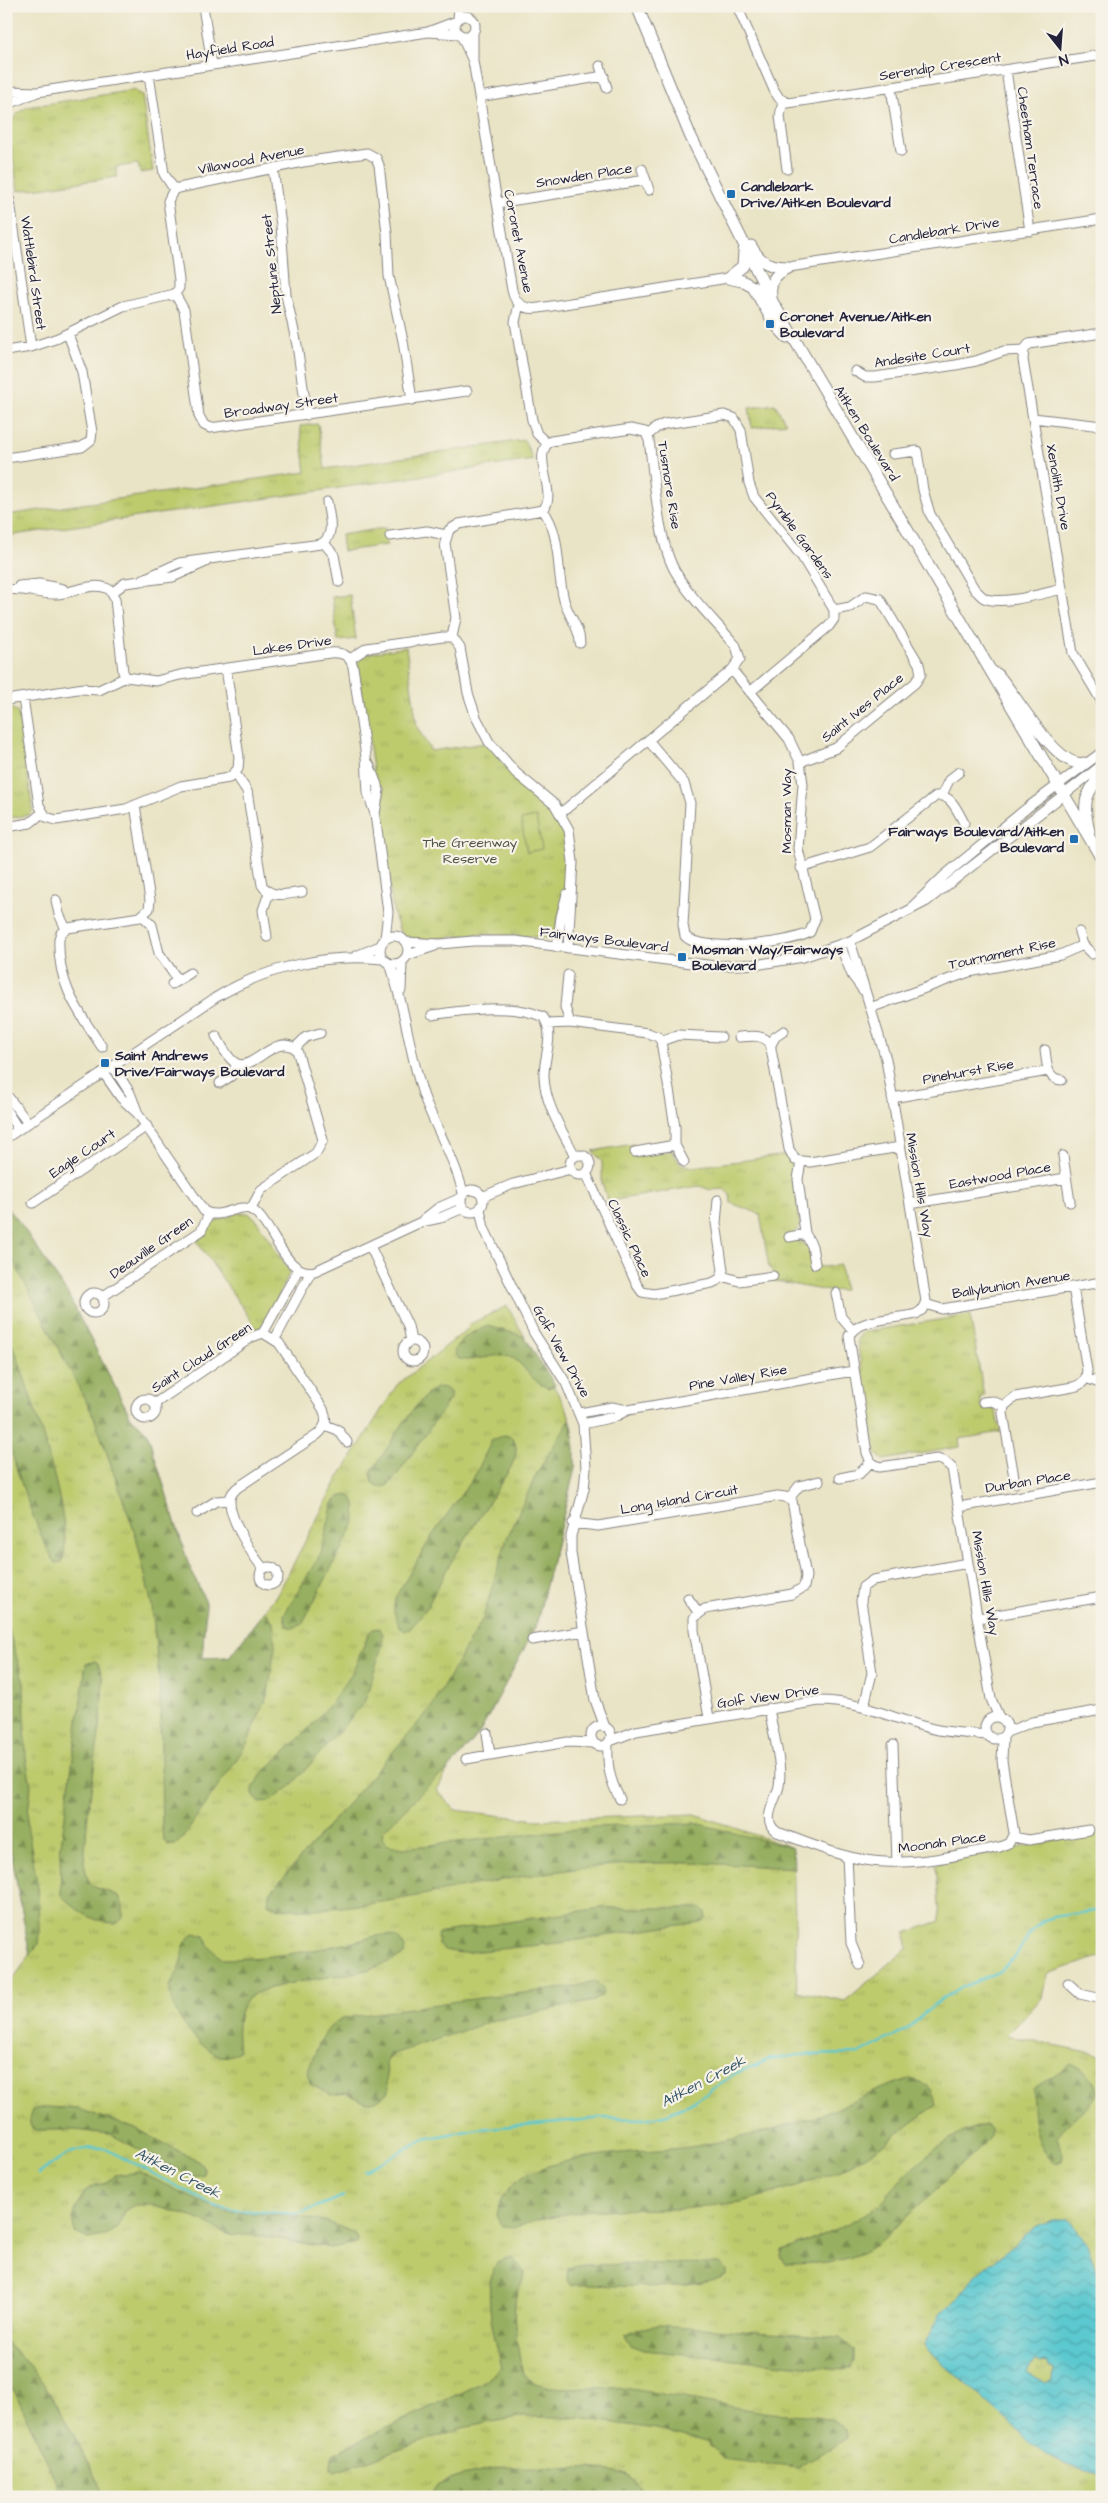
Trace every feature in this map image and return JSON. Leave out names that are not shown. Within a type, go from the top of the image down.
[{"type":"main road","name":"Aitken Boulevard","points":[[637,6],[698,152],[771,300],[1102,860]]},
{"type":"main road","points":[[698,152],[729,202],[759,259],[768,265],[790,267]]},
{"type":"main road","points":[[728,278],[743,266],[745,255],[741,240]]},
{"type":"main road","points":[[771,300],[770,288],[774,278],[790,267]]},
{"type":"main road","points":[[728,278],[742,281],[753,287],[774,323],[801,353]]},
{"type":"main road","points":[[979,654],[1004,682],[1049,745],[1071,762],[1084,764]]},
{"type":"main road","points":[[1093,844],[1085,815],[1084,803],[1088,793],[1102,773]]},
{"type":"street","points":[[203,6],[212,65]]},
{"type":"street","points":[[459,6],[455,29],[460,34],[467,36],[473,32],[475,26],[466,6]]},
{"type":"street","points":[[736,6],[774,90],[783,101],[780,122],[787,169]]},
{"type":"street","points":[[457,20],[464,16],[470,18]]},
{"type":"street","name":"Hayfield Road","points":[[428,32],[457,20]]},
{"type":"street","name":"Hayfield Road","points":[[8,90],[37,92],[428,32],[460,34]]},
{"type":"street","name":"Coronet Avenue","points":[[473,32],[473,61],[512,290],[523,307],[728,278]]},
{"type":"street","name":"Coronet Avenue","points":[[460,34],[473,61]]},
{"type":"street","name":"Serendip Crescent","points":[[783,101],[795,103],[1102,55]]},
{"type":"street","points":[[600,66],[607,88]]},
{"type":"street","name":"Cheetham Terrace","points":[[1006,70],[1030,230]]},
{"type":"street","points":[[6,351],[31,347],[68,334],[100,316],[123,306],[175,294],[180,286],[168,201],[174,189],[164,174],[149,75]]},
{"type":"street","points":[[479,98],[604,76]]},
{"type":"street","points":[[891,88],[901,151]]},
{"type":"street","points":[[8,90],[9,106]]},
{"type":"street","name":"Hayfield Road","points":[[9,106],[37,92]]},
{"type":"street","name":"Villawood Avenue","points":[[174,189],[361,153],[370,154],[378,160],[387,233],[389,276],[412,400]]},
{"type":"street","name":"Neptune Street","points":[[273,169],[281,225],[286,295],[297,344],[307,415]]},
{"type":"street","name":"Snowden Place","points":[[642,169],[649,190]]},
{"type":"street","name":"Wattlebird Street","points":[[6,174],[31,347]]},
{"type":"street","name":"Snowden Place","points":[[497,203],[646,180]]},
{"type":"street","name":"Candlebark Drive","points":[[790,267],[1102,219]]},
{"type":"street","name":"Broadway Street","points":[[175,294],[184,310],[199,416],[204,426],[216,428],[467,391]]},
{"type":"street","points":[[523,307],[517,330],[534,430],[547,444],[543,455],[548,501],[543,510]]},
{"type":"street","points":[[1024,350],[1029,344],[1102,333]]},
{"type":"street","points":[[6,458],[82,447],[91,440],[92,432],[82,372],[68,334]]},
{"type":"street","name":"Andesite Court","points":[[855,371],[865,377],[875,378],[962,364],[1004,351],[1024,350]]},
{"type":"street","name":"Xenolith Drive","points":[[1024,350],[1023,360],[1073,653],[1102,702]]},
{"type":"street","name":"Pymble Gardens","points":[[648,435],[664,424],[724,415],[734,418],[741,430],[749,483],[754,497],[802,557],[834,610]]},
{"type":"street","points":[[1033,418],[1102,426]]},
{"type":"street","name":"Tusmore Rise","points":[[547,444],[556,440],[632,429],[641,430],[648,435],[667,552],[680,579],[736,646],[740,659],[732,670]]},
{"type":"street","points":[[893,454],[917,451],[923,490],[930,514],[975,590],[985,598],[994,600],[1013,599],[1062,589]]},
{"type":"street","points":[[324,543],[330,532],[327,502]]},
{"type":"street","points":[[543,510],[459,524],[451,528],[446,535],[456,618],[452,637],[460,648],[472,706],[489,742],[506,762],[541,792],[561,813],[572,841],[572,918],[568,948]]},
{"type":"street","points":[[543,510],[552,526],[563,598],[579,632],[580,643]]},
{"type":"street","points":[[390,536],[427,531],[446,535]]},
{"type":"street","points":[[113,592],[125,583],[173,577],[211,560],[324,543]]},
{"type":"street","points":[[324,543],[334,554],[339,582]]},
{"type":"street","points":[[10,589],[50,594],[102,586],[113,592]]},
{"type":"street","points":[[6,700],[81,689],[99,690],[126,674],[113,592]]},
{"type":"street","name":"Saint Ives Place","points":[[800,762],[836,748],[914,683],[920,674],[919,664],[880,599],[866,596],[850,607],[834,610]]},
{"type":"street","points":[[750,692],[829,626],[834,619],[834,610]]},
{"type":"street","points":[[350,659],[367,648],[452,637]]},
{"type":"street","name":"Lakes Drive","points":[[126,674],[156,681],[226,668],[336,652],[350,659],[366,757],[379,790],[375,814],[388,912],[383,942],[386,962]]},
{"type":"street","points":[[23,698],[39,805],[42,813],[49,819],[56,820],[119,810],[134,806],[181,786],[226,779],[235,773],[239,766],[239,757],[226,668]]},
{"type":"street","points":[[561,813],[732,670]]},
{"type":"street","name":"Mosman Way","points":[[648,740],[684,783],[690,803],[683,925],[688,940],[699,944],[741,944],[806,934],[813,928],[815,918],[801,868],[798,849],[803,784],[800,762],[789,739],[732,670]]},
{"type":"street","name":"Fairways Boulevard","points":[[383,942],[402,939],[440,944],[490,940],[690,964],[734,967],[803,957],[850,941],[927,901],[969,869],[1060,789],[1084,764],[1102,752]]},
{"type":"street","name":"Fairways Boulevard","points":[[904,914],[962,861],[1060,789],[1102,764]]},
{"type":"street","points":[[942,795],[949,780],[959,772]]},
{"type":"street","points":[[235,773],[248,790],[260,881],[264,889],[278,895],[302,892]]},
{"type":"street","points":[[801,868],[870,846],[931,798],[942,795],[950,799],[964,823]]},
{"type":"street","points":[[102,1047],[64,986],[58,942],[59,936],[66,929],[143,916],[149,909],[150,900],[134,806]]},
{"type":"street","points":[[6,827],[30,823],[42,813]]},
{"type":"street","points":[[962,861],[969,869]]},
{"type":"street","points":[[557,947],[561,917],[571,877]]},
{"type":"street","points":[[267,937],[264,910],[270,893]]},
{"type":"street","points":[[56,900],[59,914],[66,929]]},
{"type":"street","name":"Lakes Drive","points":[[388,912],[402,939],[405,959]]},
{"type":"street","points":[[143,916],[152,925],[159,953],[175,982],[190,973]]},
{"type":"street","points":[[1079,932],[1083,945],[1092,954]]},
{"type":"street","name":"Mission Hills Way","points":[[850,941],[886,1059],[925,1304]]},
{"type":"street","points":[[6,1138],[215,998],[244,981],[282,968],[356,956],[383,942]]},
{"type":"street","name":"Fairways Boulevard","points":[[386,962],[405,959],[440,944]]},
{"type":"street","name":"Mission Hills Way","points":[[840,945],[852,975],[864,992]]},
{"type":"street","name":"Tournament Rise","points":[[870,1008],[955,976],[1060,955],[1083,945]]},
{"type":"street","points":[[356,956],[386,962],[400,995],[411,1050],[424,1095],[458,1172],[465,1193],[467,1210]]},
{"type":"street","points":[[400,995],[405,959]]},
{"type":"street","points":[[568,975],[565,1002],[570,1023]]},
{"type":"street","points":[[432,1015],[474,1010],[502,1010],[543,1017],[547,1024],[545,1088],[551,1107],[575,1156]]},
{"type":"street","points":[[547,1024],[570,1023],[648,1032],[658,1037],[661,1041],[676,1127],[675,1145],[684,1162]]},
{"type":"street","points":[[784,1031],[775,1037],[771,1045],[792,1157],[801,1162],[900,1147]]},
{"type":"street","points":[[295,1048],[306,1037],[320,1033]]},
{"type":"street","points":[[661,1041],[678,1035],[721,1037]]},
{"type":"street","points":[[216,1036],[231,1060],[237,1064],[247,1064],[279,1046],[290,1045],[295,1048],[300,1058],[322,1144],[316,1153],[261,1190],[251,1209]]},
{"type":"street","points":[[739,1037],[762,1037],[771,1045]]},
{"type":"street","points":[[1045,1050],[1048,1071],[1054,1078],[1062,1080]]},
{"type":"street","points":[[220,1083],[231,1076],[237,1064]]},
{"type":"street","points":[[112,1066],[130,1093],[138,1114]]},
{"type":"street","name":"Pinehurst Rise","points":[[892,1098],[1048,1071]]},
{"type":"street","points":[[103,1072],[121,1098],[138,1114],[147,1126],[200,1206],[209,1214],[221,1215],[240,1208],[251,1209],[259,1216],[298,1270],[312,1272],[421,1222],[480,1208],[483,1203],[482,1197],[478,1191],[465,1193],[438,1208],[421,1222]]},
{"type":"street","points":[[6,1094],[28,1123]]},
{"type":"street","points":[[6,1110],[18,1130]]},
{"type":"street","name":"Eagle Court","points":[[33,1203],[147,1126]]},
{"type":"street","points":[[635,1152],[675,1145]]},
{"type":"street","points":[[571,1169],[570,1163],[575,1156]]},
{"type":"street","points":[[482,1197],[519,1182],[571,1169],[579,1174],[586,1173],[590,1167],[589,1161],[585,1156],[575,1156]]},
{"type":"street","name":"Eastwood Place","points":[[1062,1156],[1070,1202]]},
{"type":"street","points":[[801,1162],[798,1179],[805,1234],[812,1246],[815,1264]]},
{"type":"street","name":"Classic Place","points":[[586,1173],[637,1285],[642,1292],[654,1294],[708,1284],[718,1281],[722,1276]]},
{"type":"street","name":"Eastwood Place","points":[[910,1204],[1066,1178]]},
{"type":"street","points":[[718,1200],[715,1218],[722,1276],[739,1281],[774,1276]]},
{"type":"street","name":"Golf View Drive","points":[[480,1208],[484,1228],[534,1333],[566,1383],[583,1424],[586,1468],[584,1489],[574,1523],[571,1553],[595,1700],[593,1731]]},
{"type":"street","name":"Golf View Drive","points":[[467,1210],[484,1228]]},
{"type":"street","name":"Deauville Green","points":[[102,1297],[201,1231],[209,1214]]},
{"type":"street","points":[[789,1237],[805,1234]]},
{"type":"street","points":[[370,1246],[408,1326],[412,1341]]},
{"type":"street","points":[[263,1568],[253,1556],[233,1513],[230,1500],[237,1488],[317,1435],[325,1425],[326,1418],[323,1409],[275,1339],[264,1333],[298,1270]]},
{"type":"street","points":[[275,1339],[312,1272]]},
{"type":"street","name":"Ballybunion Avenue","points":[[925,1304],[942,1309],[1102,1282]]},
{"type":"street","points":[[1016,1483],[1003,1413],[1004,1406],[1015,1397],[1077,1386],[1086,1378],[1087,1370],[1073,1287]]},
{"type":"street","points":[[836,1292],[841,1317],[852,1330]]},
{"type":"street","points":[[840,1478],[859,1474],[871,1462],[867,1453],[848,1343],[852,1330],[866,1323],[916,1314],[925,1304]]},
{"type":"street","name":"Saint Cloud Green","points":[[154,1404],[252,1337],[264,1333]]},
{"type":"street","name":"Pine Valley Rise","points":[[583,1424],[614,1417],[628,1410],[853,1371]]},
{"type":"street","points":[[1086,1378],[1102,1384]]},
{"type":"street","points":[[983,1402],[992,1401],[1004,1406]]},
{"type":"street","name":"Pine Valley Rise","points":[[580,1413],[612,1408],[628,1410]]},
{"type":"street","points":[[325,1425],[338,1430],[347,1442]]},
{"type":"street","name":"Mission Hills Way","points":[[871,1462],[885,1467],[932,1459],[944,1460],[953,1472],[991,1699],[987,1721],[989,1737]]},
{"type":"street","points":[[709,1718],[694,1630],[694,1618],[698,1612],[714,1607],[792,1594],[804,1587],[806,1576],[795,1511],[789,1499],[799,1486],[819,1481]]},
{"type":"street","name":"Durban Place","points":[[959,1507],[1102,1482]]},
{"type":"street","name":"Long Island Circuit","points":[[574,1523],[598,1526],[771,1497],[781,1496],[789,1499]]},
{"type":"street","points":[[197,1513],[216,1501],[230,1500]]},
{"type":"street","points":[[864,1706],[872,1673],[861,1602],[863,1587],[873,1580],[968,1563]]},
{"type":"street","points":[[978,1618],[1102,1597]]},
{"type":"street","points":[[688,1598],[698,1612]]},
{"type":"street","points":[[532,1640],[584,1631]]},
{"type":"street","name":"Mission Hills Way","points":[[991,1699],[1002,1719],[1005,1735]]},
{"type":"street","name":"Golf View Drive","points":[[595,1700],[607,1728],[636,1731]]},
{"type":"street","name":"Golf View Drive","points":[[609,1742],[636,1731],[819,1701],[846,1702],[864,1706],[929,1728],[989,1737],[1005,1735]]},
{"type":"street","name":"Moonah Place","points":[[769,1708],[780,1775],[779,1787],[769,1815],[771,1826],[777,1832],[847,1856],[872,1861],[897,1862],[1000,1848],[1010,1843],[1014,1836]]},
{"type":"street","points":[[1002,1719],[1032,1722],[1102,1710]]},
{"type":"street","name":"Golf View Drive","points":[[960,1732],[987,1721],[1002,1719]]},
{"type":"street","points":[[1032,1722],[1005,1735],[1002,1761],[1014,1836],[1029,1840],[1089,1830]]},
{"type":"street","points":[[568,1742],[593,1731],[607,1728],[611,1735],[607,1765],[609,1776],[620,1799]]},
{"type":"street","points":[[593,1731],[596,1744],[607,1765]]},
{"type":"street","points":[[487,1733],[490,1755]]},
{"type":"street","points":[[989,1737],[1002,1761]]},
{"type":"street","points":[[466,1759],[568,1742],[603,1746],[609,1742]]},
{"type":"street","points":[[893,1745],[897,1862]]},
{"type":"street","points":[[847,1856],[851,1943],[860,1966]]},
{"type":"street","points":[[1068,1983],[1080,1994],[1102,1999]]},
{"type":"green space","points":[[134,90],[142,95],[153,171],[140,173],[138,164],[116,167],[117,177],[18,191],[9,132],[13,120],[20,112],[27,107]]},
{"type":"green space","points":[[775,404],[786,423],[752,428],[749,408]]},
{"type":"green space","points":[[318,424],[325,469],[524,440],[533,460],[6,536],[6,515],[306,472],[300,426]]},
{"type":"green space","points":[[385,528],[387,545],[343,551],[341,535]]},
{"type":"green space","points":[[350,595],[356,639],[338,641],[332,597]]},
{"type":"green space","name":"The Greenway Reserve","points":[[406,647],[417,727],[431,751],[486,743],[515,778],[548,805],[563,830],[568,855],[567,872],[555,933],[551,938],[478,934],[425,940],[406,938],[400,932],[393,911],[358,663],[364,654]]},
{"type":"green space","points":[[13,709],[18,713],[33,810],[29,815],[10,818],[9,813],[6,813],[6,710]]},
{"type":"green space","points":[[536,817],[542,849],[527,852],[521,820]]},
{"type":"green space","points":[[633,1144],[635,1155],[672,1151],[680,1164],[693,1167],[786,1155],[794,1166],[800,1227],[796,1231],[798,1240],[808,1246],[812,1265],[824,1267],[840,1265],[844,1290],[828,1291],[774,1281],[773,1272],[769,1268],[760,1214],[731,1203],[730,1195],[724,1189],[711,1190],[699,1186],[608,1201],[602,1183],[602,1162],[593,1151]]},
{"type":"green space","points":[[6,1207],[20,1223],[67,1293],[130,1416],[147,1432],[188,1563],[206,1603],[202,1658],[229,1657],[278,1593],[338,1479],[397,1385],[469,1328],[468,1325],[507,1306],[567,1409],[573,1429],[575,1468],[536,1625],[480,1732],[448,1770],[437,1790],[455,1810],[537,1820],[695,1814],[793,1848],[797,1991],[845,2001],[907,1949],[906,1933],[940,1921],[936,1864],[1102,1831],[1102,1956],[1047,1974],[1042,1998],[1006,2035],[1102,2055],[1102,2497],[6,2497],[6,1989],[30,1955],[6,1824]]},
{"type":"green space","points":[[6,1207],[20,1223],[67,1293],[130,1416],[147,1432],[188,1563],[206,1603],[202,1658],[229,1657],[265,1610],[273,1622],[275,1646],[268,1694],[247,1744],[182,1839],[175,1845],[167,1844],[163,1839],[160,1688],[152,1606],[136,1536],[94,1417],[6,1247]]},
{"type":"green space","points":[[238,1213],[248,1213],[255,1218],[290,1272],[263,1327],[257,1329],[196,1240],[213,1222]]},
{"type":"green space","points":[[970,1315],[984,1396],[980,1397],[982,1408],[995,1409],[1001,1432],[959,1439],[960,1447],[883,1460],[876,1454],[857,1340],[863,1332]]},
{"type":"green space","points":[[488,1326],[523,1336],[555,1385],[548,1388],[542,1385],[531,1377],[515,1359],[510,1357],[496,1356],[470,1360],[457,1358],[454,1350],[460,1341],[473,1332]]},
{"type":"green space","points":[[6,1332],[17,1355],[58,1492],[65,1544],[62,1562],[56,1563],[50,1554],[27,1498],[8,1440],[5,1404]]},
{"type":"green space","points":[[438,1387],[445,1388],[450,1392],[450,1399],[394,1479],[387,1486],[378,1487],[373,1483],[371,1472],[411,1412],[420,1401]]},
{"type":"green space","points":[[570,1419],[575,1447],[575,1468],[536,1625],[480,1732],[448,1770],[432,1782],[383,1831],[382,1838],[386,1844],[403,1848],[595,1827],[695,1823],[793,1848],[794,1868],[694,1863],[629,1864],[565,1870],[406,1898],[334,1908],[293,1909],[278,1907],[268,1903],[269,1894],[431,1708],[483,1618],[507,1538],[537,1473]]},
{"type":"green space","points":[[504,1435],[512,1437],[516,1445],[511,1467],[448,1567],[426,1609],[410,1629],[405,1631],[399,1626],[394,1612],[395,1598],[432,1536],[477,1472],[492,1440]]},
{"type":"green space","points":[[346,1495],[352,1497],[355,1503],[356,1521],[302,1624],[293,1628],[286,1626],[284,1615],[321,1553],[333,1503],[339,1497]]},
{"type":"green space","points":[[6,1620],[24,1683],[26,1758],[31,1786],[27,1823],[38,1889],[39,1931],[38,1944],[30,1955],[6,1824]]},
{"type":"green space","points":[[379,1628],[383,1634],[382,1646],[364,1703],[290,1787],[269,1802],[260,1803],[253,1795],[253,1787],[263,1773],[304,1734],[331,1703],[352,1673],[369,1633],[373,1629]]},
{"type":"green space","points":[[95,1661],[98,1663],[103,1680],[101,1719],[88,1812],[84,1863],[87,1877],[92,1886],[119,1896],[123,1906],[123,1918],[118,1923],[94,1919],[73,1906],[61,1895],[60,1852],[86,1664]]},
{"type":"green space","points":[[601,1908],[701,1908],[705,1912],[706,1919],[700,1922],[558,1943],[461,1953],[444,1950],[438,1943],[437,1935],[443,1932]]},
{"type":"green space","points":[[195,1933],[204,1936],[210,1947],[223,1959],[289,1954],[382,1935],[397,1938],[405,1948],[404,1955],[370,1969],[282,1985],[255,1994],[243,2004],[239,2017],[239,2051],[221,2056],[195,2038],[180,2018],[171,1997],[170,1988],[180,1967],[183,1948]]},
{"type":"green space","points":[[597,1982],[603,1989],[602,1996],[594,2001],[495,2020],[393,2054],[386,2061],[388,2092],[376,2101],[366,2103],[347,2093],[331,2095],[311,2085],[307,2072],[317,2049],[330,2027],[343,2018],[464,2000],[574,1987]]},
{"type":"green space","points":[[1071,2064],[1088,2075],[1094,2082],[1098,2092],[1090,2104],[1057,2137],[1063,2154],[1062,2161],[1055,2163],[1043,2148],[1036,2129],[1033,2089]]},
{"type":"green space","points":[[910,2079],[921,2082],[929,2087],[936,2105],[881,2146],[846,2168],[803,2184],[742,2202],[683,2209],[590,2210],[548,2217],[515,2227],[502,2226],[496,2216],[503,2198],[511,2187],[526,2175],[542,2168],[581,2158],[689,2147],[752,2134],[826,2113]]},
{"type":"green space","points":[[47,2107],[79,2109],[139,2130],[198,2161],[203,2167],[204,2174],[191,2177],[110,2134],[75,2130],[36,2130],[31,2127],[29,2119],[32,2110]]},
{"type":"green space","points":[[985,2125],[990,2131],[989,2139],[878,2244],[866,2251],[834,2261],[786,2264],[781,2257],[782,2251],[832,2231],[868,2213],[883,2202],[904,2176],[931,2153],[964,2132]]},
{"type":"green space","points":[[139,2172],[205,2204],[230,2212],[295,2216],[328,2222],[354,2233],[357,2239],[356,2243],[331,2248],[261,2236],[227,2234],[198,2219],[153,2205],[135,2205],[125,2211],[116,2229],[103,2236],[89,2239],[75,2233],[72,2218],[85,2191],[96,2185],[108,2183],[115,2175]]},
{"type":"green space","points":[[512,2257],[524,2272],[523,2280],[517,2293],[514,2311],[517,2345],[523,2375],[532,2381],[543,2385],[567,2388],[615,2387],[765,2412],[811,2415],[837,2422],[846,2430],[847,2438],[798,2468],[723,2459],[706,2442],[656,2429],[572,2417],[518,2417],[462,2428],[335,2472],[331,2469],[332,2454],[485,2381],[502,2368],[493,2329],[490,2285],[498,2261]]},
{"type":"green space","points":[[720,2263],[726,2270],[726,2275],[711,2281],[693,2284],[650,2287],[570,2285],[567,2280],[568,2268],[578,2265]]},
{"type":"green space","points":[[659,2325],[840,2338],[854,2350],[854,2361],[851,2368],[843,2370],[644,2350],[631,2345],[625,2335],[637,2329]]},
{"type":"green space","points":[[6,2340],[9,2346],[31,2366],[45,2386],[74,2435],[105,2497],[63,2497],[14,2390],[6,2386]]},
{"type":"green space","points":[[504,2467],[568,2467],[617,2472],[633,2480],[640,2488],[644,2497],[428,2497],[438,2484],[462,2476]]},
{"type":"water","points":[[1053,2220],[1069,2220],[1087,2244],[1102,2286],[1102,2475],[1067,2466],[1047,2456],[929,2351],[925,2345],[941,2312],[954,2303],[977,2274],[1037,2226]],"holes":[[[1035,2360],[1039,2363],[1046,2362],[1048,2367],[1054,2368],[1053,2380],[1046,2383],[1027,2372]]]},
{"type":"waterway","name":"Aitken Creek","points":[[365,2171],[424,2139],[478,2129],[605,2118],[644,2119],[668,2114],[693,2102],[736,2073],[768,2060],[799,2055],[859,2054],[909,2028],[931,2007],[958,1989],[998,1972],[1015,1957],[1030,1933],[1042,1921],[1052,1917],[1102,1910]]},
{"type":"waterway","name":"Aitken Creek","points":[[39,2174],[62,2157],[76,2151],[104,2148],[214,2206],[234,2210],[298,2214],[344,2196]]},
{"type":"place","name":"Candlebark Drive/Aitken Boulevard","points":[[731,194]]},
{"type":"place","name":"Coronet Avenue/Aitken Boulevard","points":[[770,324]]},
{"type":"place","name":"Fairways Boulevard/Aitken Boulevard","points":[[1074,839]]},
{"type":"place","name":"Mosman Way/Fairways Boulevard","points":[[682,957]]},
{"type":"place","name":"Saint Andrews Drive/Fairways Boulevard","points":[[105,1063]]}]
